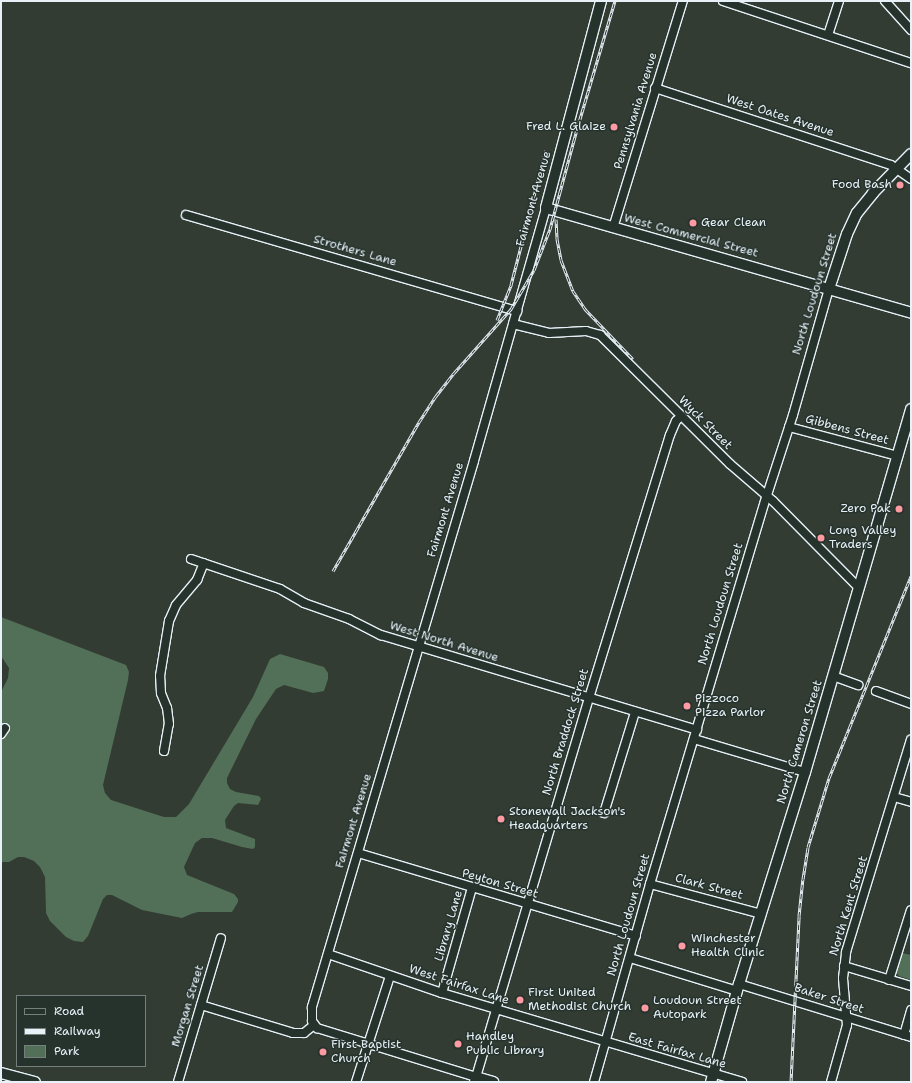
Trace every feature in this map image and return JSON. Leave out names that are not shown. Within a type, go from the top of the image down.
[{"type":"main road","name":"Fairmont Avenue","points":[[546,208],[601,1]]},
{"type":"main road","name":"North Loudoun Street","points":[[829,289],[847,234],[857,213],[873,193],[911,154]]},
{"type":"main road","name":"West Commercial Street","points":[[546,208],[911,313]]},
{"type":"main road","name":"North Cameron Street","points":[[713,1078],[738,987],[805,772],[911,409]]},
{"type":"main road","points":[[1,1074],[36,1082]]},
{"type":"main road","points":[[1,1074],[12,1082]]},
{"type":"main road","points":[[475,1079],[493,1082]]},
{"type":"street","name":"Pennsylvania Avenue","points":[[613,228],[655,88],[684,1]]},
{"type":"street","points":[[723,1],[911,63]]},
{"type":"street","points":[[828,35],[839,1]]},
{"type":"street","points":[[885,1],[911,30]]},
{"type":"street","name":"West Oates Avenue","points":[[655,88],[897,168],[911,179]]},
{"type":"street","name":"Fairmont Avenue","points":[[314,1025],[312,1008],[546,208]]},
{"type":"street","name":"Strothers Lane","points":[[186,215],[517,311]]},
{"type":"street","name":"North Loudoun Street","points":[[594,1082],[650,884],[767,495],[789,427],[829,289]]},
{"type":"street","name":"Wyck Street","points":[[513,324],[549,333],[586,331],[595,333],[610,344],[730,464],[767,495],[859,588]]},
{"type":"street","name":"North Braddock Street","points":[[475,1079],[589,698],[670,435],[676,421],[681,416]]},
{"type":"street","name":"Gibbens Street","points":[[789,427],[898,456]]},
{"type":"street","name":"West North Avenue","points":[[192,559],[280,589],[304,603],[349,619],[381,635],[697,730]]},
{"type":"street","points":[[164,751],[169,724],[167,708],[161,693],[160,676],[169,621],[176,605],[197,580],[204,563]]},
{"type":"street","points":[[833,676],[858,685]]},
{"type":"street","points":[[876,691],[911,704]]},
{"type":"street","points":[[604,813],[634,712]]},
{"type":"street","points":[[694,739],[805,772]]},
{"type":"street","name":"North Kent Street","points":[[831,1082],[846,1034],[844,966],[846,952],[911,740]]},
{"type":"street","points":[[894,797],[911,802]]},
{"type":"street","name":"Peyton Street","points":[[358,853],[636,936]]},
{"type":"street","name":"Clark Street","points":[[650,884],[761,914]]},
{"type":"street","name":"Library Lane","points":[[442,993],[472,888]]},
{"type":"street","points":[[889,980],[911,910]]},
{"type":"street","name":"Morgan Street","points":[[178,1082],[221,938]]},
{"type":"street","name":"West Fairfax Lane","points":[[328,954],[442,993],[606,1042]]},
{"type":"street","name":"Baker Street","points":[[630,958],[738,987],[907,1036]]},
{"type":"street","points":[[844,966],[911,986]]},
{"type":"street","points":[[356,1082],[390,976]]},
{"type":"street","points":[[201,1005],[293,1034],[306,1032],[314,1025],[324,1032],[368,1044],[475,1079]]},
{"type":"street","points":[[907,1036],[911,1010]]},
{"type":"street","name":"East Fairfax Lane","points":[[606,1042],[713,1078],[742,1082]]},
{"type":"green space","points":[[1,617],[126,665],[129,672],[128,680],[103,785],[105,793],[111,800],[164,817],[176,817],[189,804],[253,697],[270,659],[280,654],[324,667],[328,673],[328,679],[324,691],[313,693],[284,685],[276,689],[256,719],[227,778],[227,783],[230,789],[236,792],[259,796],[261,799],[258,805],[238,803],[234,806],[225,820],[226,828],[255,839],[255,847],[253,849],[212,838],[202,838],[195,843],[184,867],[187,875],[234,894],[238,899],[238,902],[232,912],[198,912],[182,918],[142,910],[112,895],[107,895],[103,899],[88,936],[83,942],[74,941],[66,937],[50,921],[46,913],[45,877],[40,867],[34,861],[24,857],[18,857],[9,862],[1,862],[1,692],[8,678],[9,668],[1,656]]},
{"type":"green space","points":[[902,953],[911,955],[911,980],[899,976],[896,972]]},
{"type":"railway","points":[[333,571],[419,422],[436,396],[454,373],[511,309],[534,270],[550,229],[577,129],[615,1]]},
{"type":"railway","points":[[497,320],[511,285],[546,150]]},
{"type":"railway","points":[[556,219],[557,239],[561,260],[573,291],[585,309],[633,359]]},
{"type":"railway","points":[[791,1082],[799,916],[808,847],[829,778],[911,576]]},
{"type":"place","name":"Fred L. Glaize","points":[[614,127]]},
{"type":"place","name":"Food Bash","points":[[900,185]]},
{"type":"place","name":"Gear Clean","points":[[693,223]]},
{"type":"place","name":"Zero Pak","points":[[899,509]]},
{"type":"place","name":"Long Valley Traders","points":[[821,538]]},
{"type":"place","name":"Pizzoco Pizza Parlor","points":[[687,706]]},
{"type":"place","name":"Stonewall Jackson's Headquarters","points":[[501,819]]},
{"type":"place","name":"Winchester Health Clinic","points":[[682,946]]},
{"type":"place","name":"First United Methodist Church","points":[[520,1000]]},
{"type":"place","name":"Loudoun Street Autopark","points":[[645,1008]]},
{"type":"place","name":"Handley Public Library","points":[[458,1044]]},
{"type":"place","name":"First Baptist Church","points":[[323,1052]]}]
